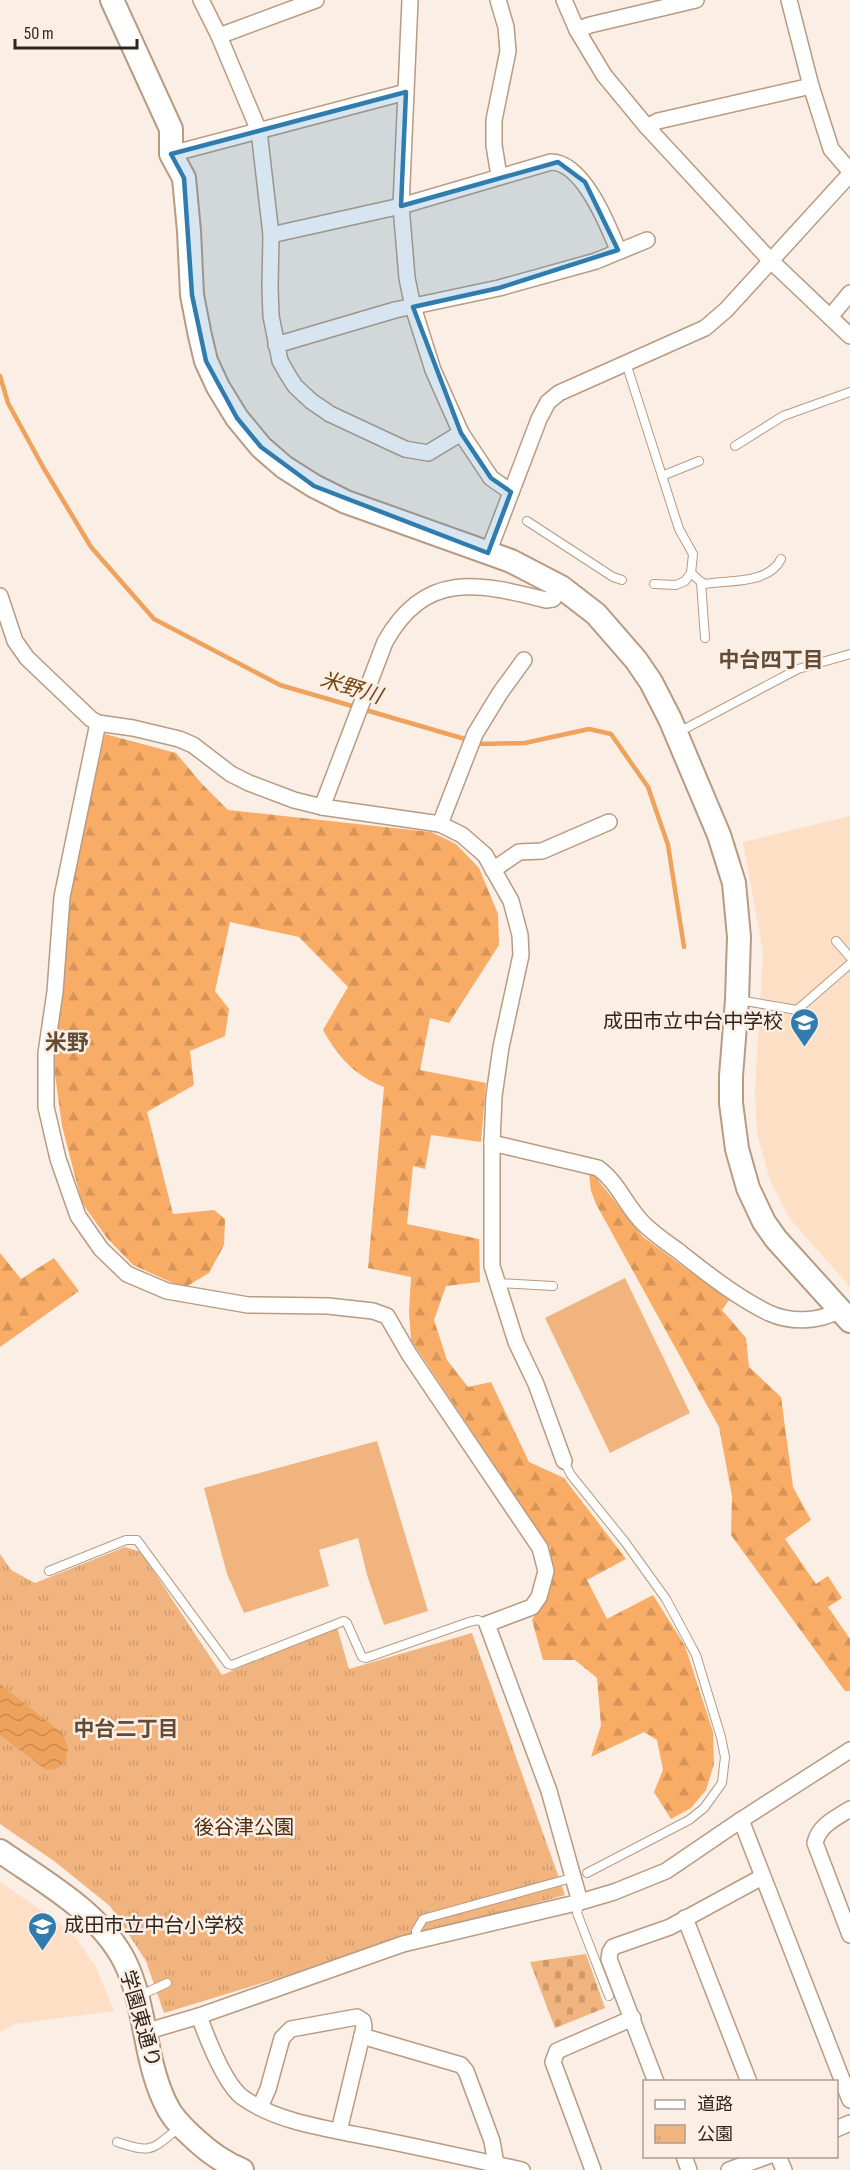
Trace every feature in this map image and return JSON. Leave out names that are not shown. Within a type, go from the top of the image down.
[{"type":"street","points":[[112,0],[171,129],[171,154],[184,178],[192,295],[206,361],[218,387],[237,418],[269,454],[284,467],[314,486],[346,502],[511,561],[561,587],[596,614],[636,660],[651,682],[719,835],[734,883],[739,937],[731,1103],[737,1149],[748,1188],[764,1222],[845,1315]]},
{"type":"street","points":[[201,0],[219,36],[259,131],[271,235],[270,287],[276,345],[280,361],[291,381],[311,401],[330,414],[405,449],[428,453],[461,433]]},
{"type":"street","points":[[219,36],[316,0]]},
{"type":"street","points":[[410,0],[401,206],[407,278],[412,307],[433,370],[461,433],[491,478],[511,492]]},
{"type":"street","points":[[498,0],[506,27],[508,51],[494,120],[494,145],[499,176]]},
{"type":"street","points":[[564,0],[577,30],[604,75],[647,127],[770,260],[850,336]]},
{"type":"street","points":[[577,30],[696,0]]},
{"type":"street","points":[[488,553],[539,419],[548,402],[573,386],[705,328],[726,310],[850,172],[831,149],[811,86],[789,0]]},
{"type":"street","points":[[647,127],[658,121],[811,86]]},
{"type":"street","points":[[171,154],[406,92]]},
{"type":"street","points":[[271,235],[401,206],[499,176],[558,162],[585,182],[618,250]]},
{"type":"street","points":[[276,345],[412,307],[499,288],[596,261],[647,240]]},
{"type":"street","points":[[830,317],[850,293]]},
{"type":"street","points":[[322,807],[385,642],[406,613],[427,598],[455,588],[483,586],[546,600],[553,599],[561,587]]},
{"type":"street","points":[[0,596],[15,641],[27,658],[98,723],[133,728],[179,739],[200,750],[231,774],[294,800],[322,807],[426,820],[440,824],[462,835],[485,855],[511,901],[517,920],[521,955],[501,1047],[494,1096],[492,1266],[516,1342],[536,1384],[564,1461]]},
{"type":"street","points":[[440,824],[475,734],[524,660]]},
{"type":"street","points":[[98,723],[62,897],[55,992],[46,1053],[46,1107],[58,1158],[78,1216],[101,1249],[128,1274],[167,1291],[248,1305],[328,1306],[373,1311],[387,1316],[409,1354],[540,1548],[546,1571],[539,1597],[532,1607],[487,1624],[549,1791],[580,1902]]},
{"type":"street","points":[[493,870],[519,852],[542,851],[609,822]]},
{"type":"street","points":[[492,1143],[598,1168],[608,1175],[643,1224],[702,1269],[770,1313],[792,1318],[819,1320],[845,1315]]},
{"type":"street","points":[[145,2032],[199,2016],[417,1941],[580,1902],[666,1872],[741,1820],[850,1750]]},
{"type":"street","points":[[850,1809],[822,1828],[815,1842],[846,1912],[850,1935]]},
{"type":"street","points":[[741,1820],[850,2100]]},
{"type":"street","name":"学園東通り","points":[[0,1851],[79,1907],[104,1932],[124,1961],[137,1997],[159,2084],[169,2109],[181,2126],[203,2147],[226,2164],[242,2170]]},
{"type":"street","points":[[655,2080],[609,1959],[610,1952],[614,1947],[670,1927],[762,1876]]},
{"type":"street","points":[[685,1918],[748,2080]]},
{"type":"street","points":[[199,2016],[229,2084],[241,2096],[260,2107],[284,2117],[339,2131],[497,2167],[522,2170]]},
{"type":"street","points":[[260,2107],[268,2089],[282,2038],[291,2029],[357,2017],[363,2021],[362,2036],[339,2131]]},
{"type":"street","points":[[593,2170],[553,2062],[554,2055],[557,2051],[633,2018]]},
{"type":"street","points":[[362,2036],[461,2065],[466,2071],[492,2141],[497,2167]]},
{"type":"street","points":[[729,2170],[765,2158]]},
{"type":"lane","points":[[626,363],[680,529],[693,554],[691,573],[685,581],[676,585],[654,584]]},
{"type":"lane","points":[[735,446],[783,416],[850,392]]},
{"type":"lane","points":[[662,476],[699,461]]},
{"type":"lane","points":[[527,521],[613,577],[622,580]]},
{"type":"lane","points":[[691,573],[705,584],[764,576],[776,568],[781,559]]},
{"type":"lane","points":[[701,582],[705,638]]},
{"type":"lane","points":[[676,734],[798,669],[850,654]]},
{"type":"lane","points":[[836,941],[850,957]]},
{"type":"lane","points":[[737,1000],[798,1010],[850,964]]},
{"type":"lane","points":[[496,1283],[553,1286]]},
{"type":"lane","points":[[564,1461],[571,1475],[625,1542],[666,1599],[696,1656],[725,1757],[722,1783],[704,1808],[688,1820],[586,1872]]},
{"type":"lane","points":[[50,1570],[126,1540],[138,1540],[228,1664],[232,1665],[344,1621],[362,1657],[366,1658],[469,1622],[478,1620],[487,1624]]},
{"type":"lane","points":[[417,1941],[416,1931],[423,1919],[567,1879]]},
{"type":"lane","points":[[580,1902],[577,1913],[609,1996]]},
{"type":"lane","points":[[137,1997],[166,1983]]},
{"type":"lane","points":[[117,2142],[141,2150],[150,2150],[181,2126]]},
{"type":"highlighted area","points":[[406,92],[401,206],[558,162],[585,182],[618,250],[499,288],[413,307],[461,433],[491,478],[511,492],[488,553],[314,486],[261,447],[237,418],[206,361],[192,295],[184,178],[171,154]]},
{"type":"shaded area","name":"成田市立中台中学校","points":[[850,816],[850,1287],[789,1218],[770,1180],[757,1134],[755,1093],[763,952],[743,842]]},
{"type":"shaded area","name":"成田市立中台小学校","points":[[0,1882],[54,1919],[75,1937],[96,1967],[114,2011],[15,2024],[0,2032]]},
{"type":"green space","points":[[105,734],[176,753],[228,810],[431,832],[456,844],[479,868],[498,914],[499,945],[449,1023],[430,1018],[420,1070],[486,1083],[481,1142],[431,1135],[425,1169],[413,1166],[407,1224],[479,1239],[480,1282],[446,1286],[434,1320],[447,1360],[468,1387],[491,1382],[529,1462],[564,1478],[626,1559],[587,1580],[607,1619],[653,1595],[685,1646],[713,1732],[714,1764],[706,1790],[691,1808],[671,1819],[654,1792],[663,1770],[657,1740],[644,1732],[591,1757],[601,1725],[597,1678],[575,1660],[543,1660],[532,1620],[552,1583],[550,1548],[411,1340],[409,1312],[411,1277],[368,1268],[384,1087],[364,1077],[348,1064],[323,1030],[348,987],[299,937],[230,922],[215,991],[229,1009],[225,1036],[190,1051],[194,1085],[147,1112],[173,1214],[214,1210],[225,1219],[224,1245],[209,1273],[184,1288],[133,1265],[107,1238],[82,1203],[62,1126],[54,1067],[68,902]]},
{"type":"green space","points":[[589,1173],[594,1175],[643,1237],[729,1300],[722,1310],[746,1338],[749,1367],[781,1397],[793,1487],[811,1520],[785,1539],[816,1584],[828,1576],[842,1598],[828,1607],[850,1639],[850,1691],[845,1691],[731,1535],[732,1496],[719,1427],[596,1204],[591,1191]]},
{"type":"green space","points":[[0,1253],[21,1279],[54,1258],[79,1291],[0,1347]]},
{"type":"green space","points":[[625,1278],[690,1413],[610,1453],[545,1318]]},
{"type":"green space","points":[[377,1441],[428,1611],[384,1625],[367,1575],[358,1538],[319,1550],[329,1586],[244,1613],[227,1574],[204,1488]]},
{"type":"green space","name":"後谷津公園","points":[[125,1547],[141,1552],[222,1675],[337,1627],[349,1669],[472,1633],[565,1895],[417,1936],[164,2013],[146,1961],[110,1906],[54,1861],[0,1824],[0,1554],[11,1570],[35,1583]]},
{"type":"green space","points":[[586,1954],[605,2008],[555,2028],[530,1962]]},
{"type":"water","points":[[0,1684],[63,1734],[68,1748],[65,1763],[55,1769],[46,1770],[0,1735]]},
{"type":"waterway","name":"米野川","points":[[0,376],[8,403],[91,547],[154,619],[280,685],[482,744],[525,743],[589,729],[611,734],[648,787],[668,845],[684,947]]},
{"type":"place","name":"成田市立中台中学校","points":[[804,1048]]},
{"type":"place","name":"成田市立中台小学校","points":[[43,1952]]},
{"type":"district","name":"中台四丁目","points":[[771,660]]},
{"type":"district","name":"米野","points":[[67,1043]]},
{"type":"district","name":"中台二丁目","points":[[126,1729]]}]
